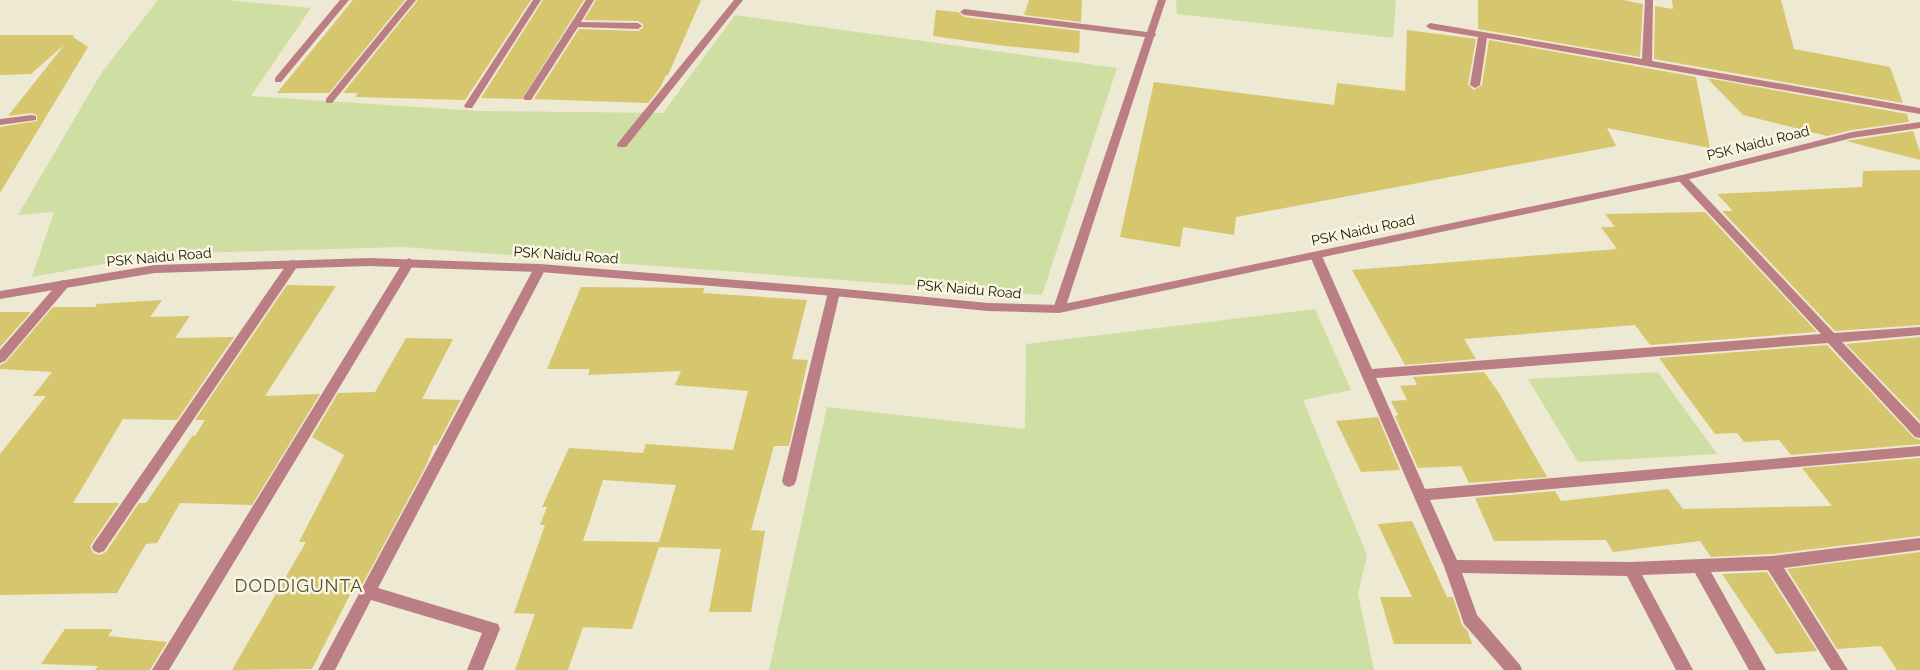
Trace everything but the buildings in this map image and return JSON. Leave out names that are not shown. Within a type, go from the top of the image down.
[{"type":"street","points":[[278,80],[345,0]]},
{"type":"street","points":[[329,102],[412,0]]},
{"type":"street","points":[[469,106],[537,0]]},
{"type":"street","points":[[528,98],[590,0]]},
{"type":"street","points":[[622,144],[739,0]]},
{"type":"street","points":[[1059,309],[1152,35],[1162,0]]},
{"type":"street","points":[[1647,63],[1649,0]]},
{"type":"street","points":[[964,12],[1152,35]]},
{"type":"street","points":[[575,24],[638,26]]},
{"type":"street","points":[[1430,26],[1920,111]]},
{"type":"street","points":[[1475,86],[1483,35]]},
{"type":"street","points":[[0,122],[32,118]]},
{"type":"street","name":"PSK Naidu Road","points":[[0,295],[155,269],[410,262],[540,268],[1005,308],[1059,309],[1682,178],[1852,135],[1920,125]]},
{"type":"street","points":[[1682,178],[1920,434]]},
{"type":"street","points":[[1316,256],[1452,566],[1470,619],[1514,670]]},
{"type":"street","points":[[160,670],[410,262]]},
{"type":"street","points":[[99,546],[293,264]]},
{"type":"street","points":[[326,670],[540,268]]},
{"type":"street","points":[[0,358],[64,284]]},
{"type":"street","points":[[790,481],[834,292]]},
{"type":"street","points":[[1368,374],[1920,330]]},
{"type":"street","points":[[1421,495],[1920,451]]},
{"type":"street","points":[[1452,566],[1631,569],[1772,564],[1920,544]]},
{"type":"street","points":[[1772,564],[1840,670]]},
{"type":"street","points":[[1699,566],[1758,670]]},
{"type":"street","points":[[1631,569],[1685,670]]},
{"type":"street","points":[[368,592],[492,629],[475,670]]},
{"type":"green space","points":[[158,0],[227,0],[311,8],[251,96],[479,111],[663,113],[735,15],[1117,68],[1042,295],[403,247],[158,254],[32,277],[54,212],[18,215],[102,72]]},
{"type":"green space","points":[[1176,0],[1396,0],[1393,38],[1177,14]]},
{"type":"green space","points":[[1315,309],[1351,390],[1303,400],[1367,555],[1358,594],[1374,670],[769,670],[827,407],[1025,429],[1026,344]]},
{"type":"green space","points":[[1658,372],[1717,454],[1578,462],[1528,379]]},
{"type":"district","name":"DODDIGUNTA","points":[[299,586]]}]
